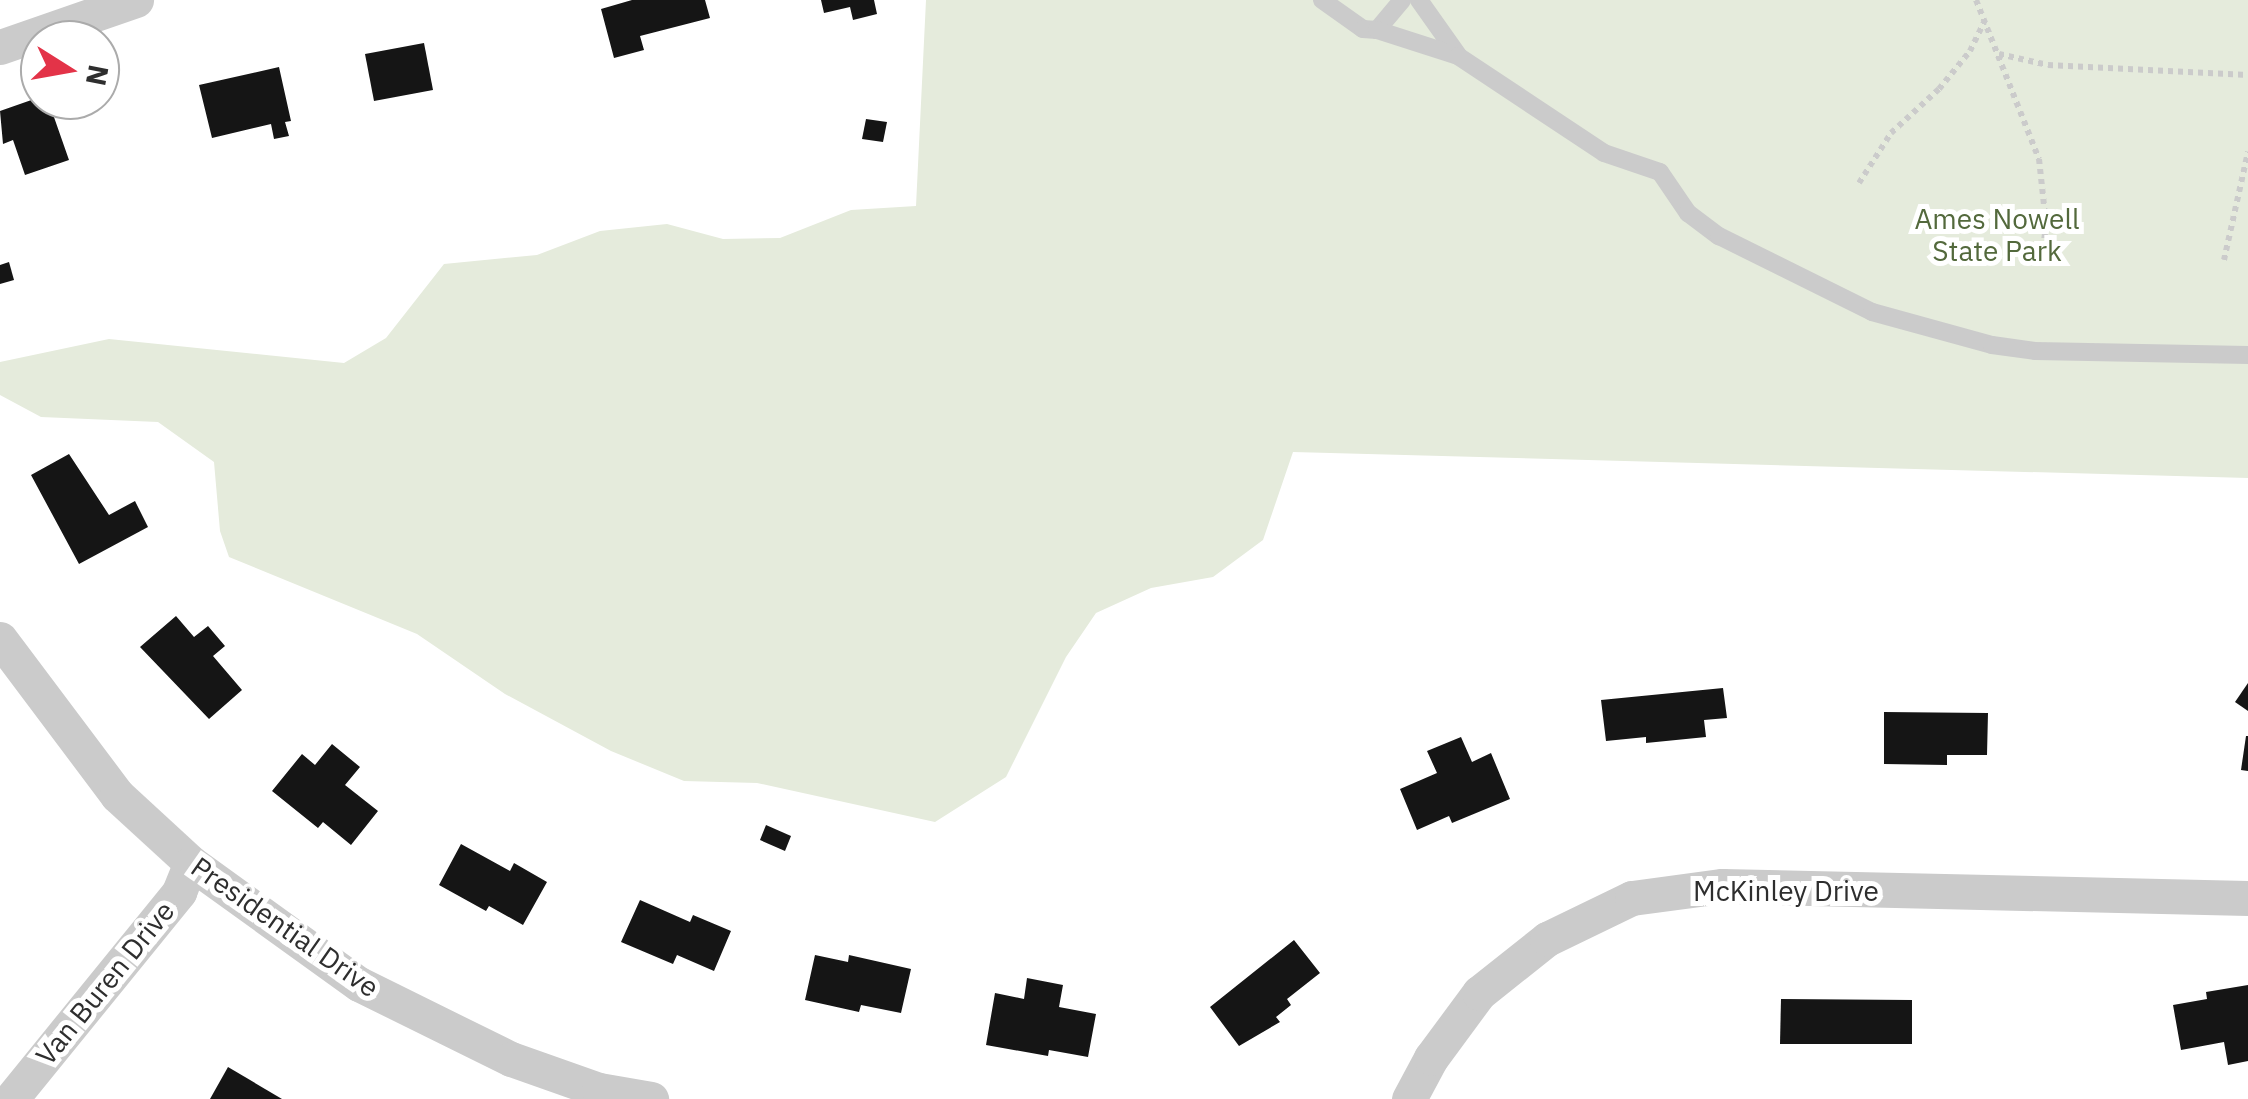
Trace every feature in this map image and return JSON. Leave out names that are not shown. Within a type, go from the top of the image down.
[{"type":"street","points":[[0,46],[136,0]]},
{"type":"street","name":"Presidential Drive","points":[[0,639],[117,796],[191,863],[359,984],[529,1066],[599,1090],[651,1099]]},
{"type":"street","name":"Van Buren Drive","points":[[11,1099],[180,892],[191,863]]},
{"type":"street","name":"McKinley Drive","points":[[1409,1099],[1431,1058],[1479,993],[1547,939],[1632,898],[1722,886],[2248,898]]},
{"type":"lane","points":[[1322,0],[1363,28],[1458,56],[1604,153],[1660,172],[1688,214],[1719,236],[1872,312],[1992,345],[2036,350],[2248,355]]},
{"type":"lane","points":[[1377,30],[1402,0]]},
{"type":"lane","points":[[1420,0],[1458,56]]},
{"type":"path","points":[[1976,0],[2038,159],[2046,224],[2043,250]]},
{"type":"path","points":[[1858,183],[1891,133],[1940,89],[1970,52],[1984,20]]},
{"type":"path","points":[[1998,54],[2048,65],[2248,75]]},
{"type":"path","points":[[2224,260],[2248,152]]},
{"type":"green space","name":"Ames Nowell State Park","points":[[926,0],[2248,0],[2248,478],[1293,452],[1263,540],[1213,577],[1151,588],[1096,613],[1066,657],[1006,777],[935,822],[757,783],[684,781],[611,751],[505,694],[417,634],[229,557],[220,531],[214,462],[158,422],[41,417],[0,395],[0,362],[109,339],[344,363],[386,338],[444,264],[537,255],[600,231],[667,224],[723,239],[780,238],[851,210],[916,206]]},
{"type":"building","points":[[632,0],[705,0],[710,18],[640,36],[644,50],[614,58],[601,9]]},
{"type":"building","points":[[821,0],[874,0],[877,14],[853,20],[850,7],[824,13]]},
{"type":"building","points":[[424,43],[433,90],[374,101],[365,54]]},
{"type":"building","points":[[279,67],[291,121],[285,122],[289,136],[274,139],[271,124],[212,138],[199,85]]},
{"type":"building","points":[[20,104],[20,120],[55,120],[69,160],[25,175],[13,140],[3,144],[0,111]]},
{"type":"building","points":[[866,119],[887,122],[883,142],[862,139]]},
{"type":"building","points":[[9,262],[14,280],[0,284],[0,265]]},
{"type":"building","points":[[69,454],[109,515],[135,501],[148,527],[79,564],[31,475]]},
{"type":"building","points":[[176,616],[194,637],[208,626],[225,646],[213,656],[242,690],[209,719],[140,647]]},
{"type":"building","points":[[2248,683],[2248,711],[2235,702]]},
{"type":"building","points":[[1723,688],[1727,718],[1704,720],[1706,737],[1646,743],[1646,737],[1606,741],[1601,700]]},
{"type":"building","points":[[1884,712],[1988,713],[1987,755],[1947,755],[1947,765],[1884,764]]},
{"type":"building","points":[[2248,736],[2248,771],[2241,770]]},
{"type":"building","points":[[1461,737],[1472,762],[1491,753],[1510,799],[1452,823],[1449,816],[1417,830],[1400,789],[1437,773],[1427,751]]},
{"type":"building","points":[[332,744],[360,767],[345,785],[378,811],[351,845],[323,822],[318,828],[272,791],[302,754],[315,765]]},
{"type":"building","points":[[766,825],[791,836],[785,851],[760,840]]},
{"type":"building","points":[[461,844],[510,871],[514,863],[547,882],[523,925],[489,906],[486,911],[439,885]]},
{"type":"building","points":[[640,900],[690,922],[693,915],[731,931],[714,971],[677,955],[673,964],[621,942]]},
{"type":"building","points":[[1294,940],[1320,973],[1287,999],[1291,1005],[1276,1017],[1280,1022],[1239,1046],[1210,1007]]},
{"type":"building","points":[[815,955],[848,962],[849,955],[911,969],[901,1013],[861,1005],[859,1012],[805,1000]]},
{"type":"building","points":[[1027,978],[1063,985],[1059,1007],[1096,1014],[1088,1057],[1049,1050],[1048,1056],[986,1045],[995,993],[1024,999]]},
{"type":"building","points":[[2248,985],[2248,1061],[2228,1065],[2224,1042],[2181,1050],[2173,1005],[2207,999],[2206,992]]},
{"type":"building","points":[[1781,999],[1912,1000],[1912,1044],[1780,1044]]},
{"type":"building","points":[[228,1067],[282,1099],[210,1099]]}]
